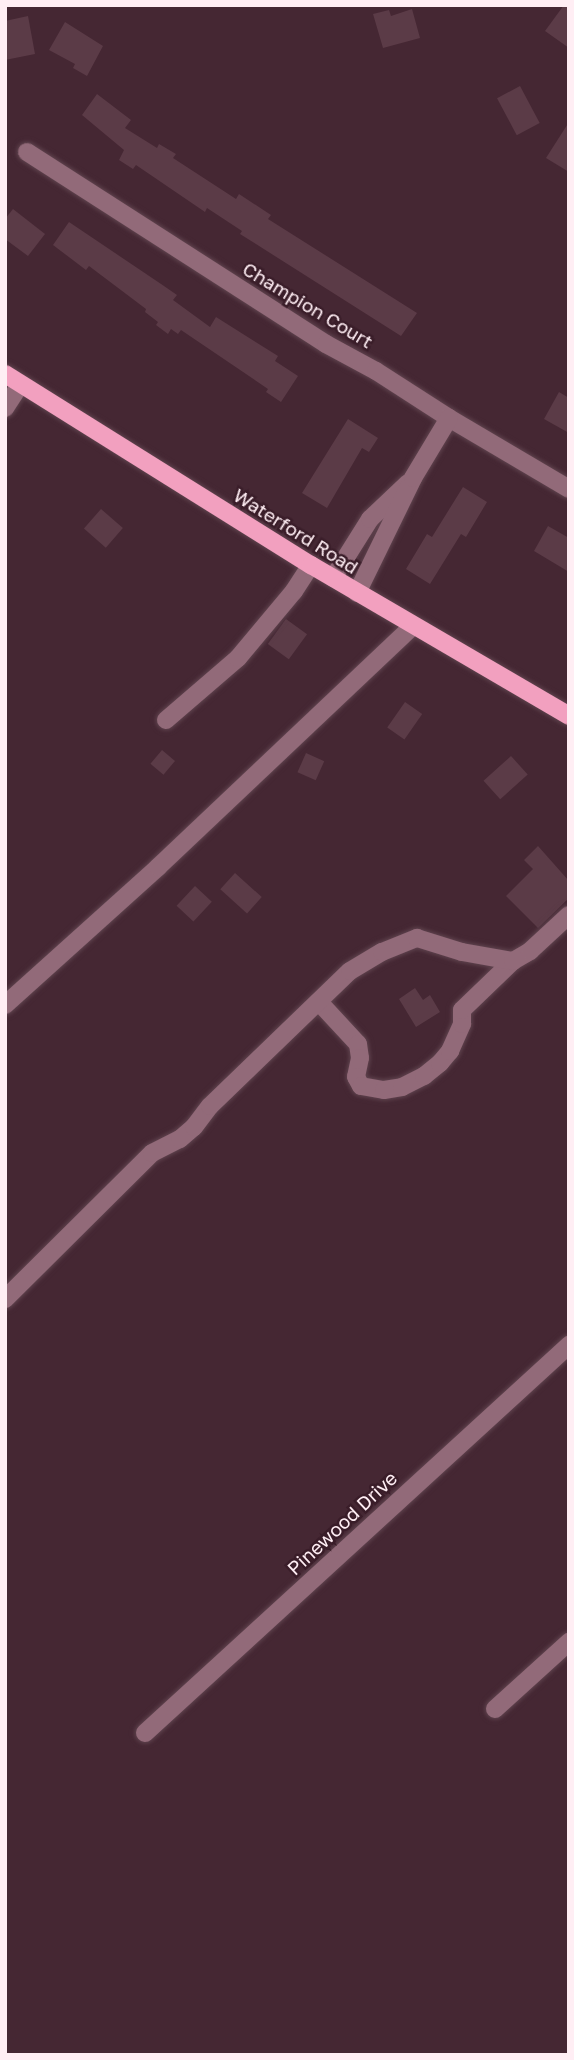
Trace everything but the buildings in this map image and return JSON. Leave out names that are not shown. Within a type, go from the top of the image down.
[{"type":"main road","name":"Waterford Road","points":[[5,374],[357,593],[569,716]]},
{"type":"street","name":"Champion Court","points":[[27,152],[314,336],[569,489]]},
{"type":"street","points":[[5,408],[20,385]]},
{"type":"street","points":[[357,593],[413,478],[449,418]]},
{"type":"street","points":[[333,578],[370,519],[413,478]]},
{"type":"street","points":[[166,720],[238,658],[294,591],[311,565]]},
{"type":"street","points":[[5,1005],[158,867],[413,626]]},
{"type":"street","points":[[319,1002],[358,1044],[360,1058],[356,1077],[361,1086],[384,1090],[402,1087],[425,1076],[440,1063],[456,1037],[461,1024],[461,1010],[513,961],[530,951],[569,915]]},
{"type":"street","points":[[5,1299],[152,1153],[180,1139],[194,1127],[210,1106],[350,971],[382,952],[417,938],[462,952],[513,961]]},
{"type":"street","name":"Pinewood Drive","points":[[145,1733],[569,1345]]},
{"type":"street","points":[[495,1709],[569,1642]]}]
